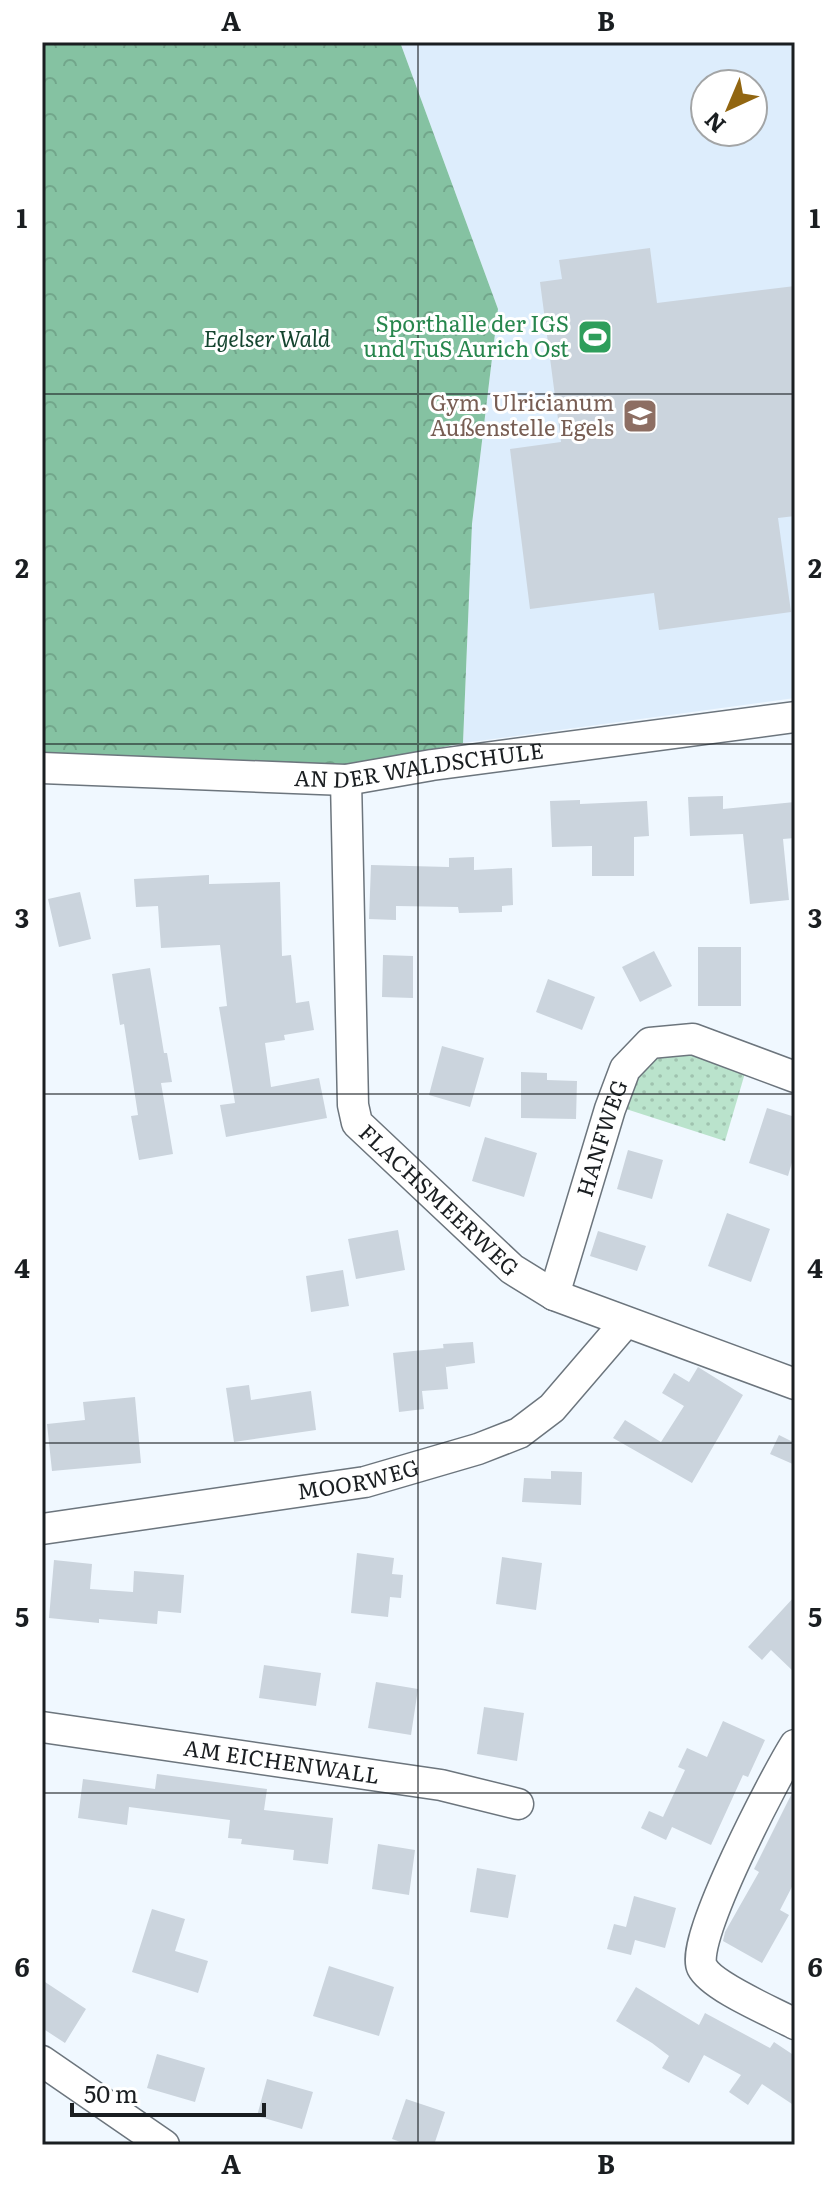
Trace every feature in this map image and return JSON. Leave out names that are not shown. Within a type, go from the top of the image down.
[{"type":"street","name":"AN DER WALDSCHULE","points":[[42,768],[346,780],[432,765],[795,717]]},
{"type":"street","name":"FLACHSMEERWEG","points":[[346,780],[353,1105],[357,1123],[512,1269],[554,1295],[795,1384]]},
{"type":"street","name":"HANFWEG","points":[[554,1295],[625,1069],[650,1043],[693,1039],[795,1077]]},
{"type":"street","name":"MOORWEG","points":[[42,1529],[365,1482],[478,1449],[519,1433],[552,1408],[625,1323]]},
{"type":"street","name":"AM EICHENWALL","points":[[42,1727],[441,1785],[518,1804]]},
{"type":"street","points":[[795,1745],[761,1808],[701,1946],[701,1965],[712,1980],[795,2024]]},
{"type":"street","points":[[42,2061],[164,2145]]},
{"type":"shaded area","name":"Gym. Ulricianum Außenstelle Egels","points":[[400,42],[795,42],[795,698],[463,743],[472,524],[498,309]]},
{"type":"green space","name":"Egelser Wald","points":[[42,42],[400,42],[498,309],[472,524],[463,743],[345,767],[42,753]]},
{"type":"green space","points":[[677,1051],[745,1073],[725,1141],[626,1109],[636,1079],[652,1061]]},
{"type":"building","points":[[650,248],[657,303],[795,286],[795,516],[778,518],[791,612],[659,630],[654,593],[530,609],[510,449],[561,442],[540,282],[562,279],[559,260]]},
{"type":"building","points":[[723,796],[723,809],[795,802],[795,838],[783,839],[789,900],[750,904],[743,834],[690,836],[688,797]]},
{"type":"building","points":[[580,800],[580,804],[647,801],[649,836],[634,837],[634,876],[592,876],[592,846],[552,847],[550,801]]},
{"type":"building","points":[[474,857],[474,870],[512,868],[513,905],[502,906],[502,912],[459,913],[458,907],[396,906],[396,920],[369,919],[371,865],[449,867],[449,858]]},
{"type":"building","points":[[209,875],[209,884],[280,882],[282,956],[291,955],[296,1003],[309,1001],[314,1030],[284,1035],[285,1040],[265,1043],[271,1087],[319,1078],[327,1118],[226,1137],[220,1105],[235,1103],[219,1007],[227,1006],[220,945],[161,948],[158,906],[136,907],[134,879]]},
{"type":"building","points":[[80,892],[91,939],[59,947],[48,899]]},
{"type":"building","points":[[698,947],[741,947],[741,1006],[698,1006]]},
{"type":"building","points":[[654,951],[672,986],[640,1002],[622,967]]},
{"type":"building","points":[[383,955],[413,956],[413,998],[382,997]]},
{"type":"building","points":[[150,968],[172,1082],[161,1083],[173,1154],[139,1160],[131,1116],[138,1115],[124,1024],[120,1025],[112,974]]},
{"type":"building","points":[[548,979],[595,997],[582,1030],[536,1012]]},
{"type":"building","points":[[442,1046],[484,1058],[470,1107],[429,1095]]},
{"type":"building","points":[[521,1072],[547,1073],[547,1080],[577,1081],[576,1119],[521,1118]]},
{"type":"building","points":[[767,1108],[795,1117],[795,1152],[788,1176],[749,1163]]},
{"type":"building","points":[[485,1137],[537,1153],[524,1197],[472,1181]]},
{"type":"building","points":[[628,1150],[663,1160],[652,1199],[617,1189]]},
{"type":"building","points":[[727,1213],[770,1229],[751,1282],[708,1266]]},
{"type":"building","points":[[398,1230],[405,1270],[356,1279],[348,1239]]},
{"type":"building","points":[[598,1231],[646,1246],[637,1271],[590,1256]]},
{"type":"building","points":[[343,1270],[349,1306],[311,1312],[306,1276]]},
{"type":"building","points":[[473,1342],[475,1363],[446,1367],[443,1344]]},
{"type":"building","points":[[444,1348],[448,1389],[422,1391],[424,1409],[399,1412],[393,1353]]},
{"type":"building","points":[[698,1367],[743,1395],[692,1483],[613,1438],[625,1420],[661,1442],[684,1406],[662,1393],[674,1373],[689,1382]]},
{"type":"building","points":[[249,1385],[251,1400],[311,1391],[316,1430],[234,1442],[226,1388]]},
{"type":"building","points":[[135,1397],[141,1463],[52,1471],[47,1424],[85,1420],[83,1402]]},
{"type":"building","points":[[779,1435],[795,1443],[795,1465],[770,1454]]},
{"type":"building","points":[[551,1471],[582,1472],[581,1505],[522,1502],[524,1478],[551,1479]]},
{"type":"building","points":[[357,1553],[394,1558],[392,1574],[403,1575],[401,1598],[390,1597],[388,1617],[351,1613]]},
{"type":"building","points":[[502,1557],[542,1563],[536,1610],[496,1604]]},
{"type":"building","points":[[54,1560],[92,1564],[90,1589],[133,1592],[134,1571],[184,1575],[181,1613],[158,1611],[157,1624],[49,1618]]},
{"type":"building","points":[[795,1596],[795,1673],[771,1650],[762,1660],[748,1647]]},
{"type":"building","points":[[264,1665],[321,1673],[316,1706],[259,1698]]},
{"type":"building","points":[[376,1682],[418,1689],[411,1735],[368,1728]]},
{"type":"building","points":[[484,1707],[524,1713],[517,1761],[477,1754]]},
{"type":"building","points":[[723,1721],[765,1740],[748,1777],[743,1775],[711,1845],[672,1827],[666,1840],[641,1828],[649,1811],[663,1817],[685,1770],[678,1767],[687,1748],[707,1757]]},
{"type":"building","points":[[157,1774],[267,1789],[264,1810],[333,1818],[328,1864],[293,1860],[294,1850],[241,1844],[242,1839],[228,1838],[230,1820],[129,1807],[127,1825],[78,1818],[83,1779],[155,1789]]},
{"type":"building","points":[[795,1787],[795,1881],[780,1910],[789,1915],[762,1963],[723,1941],[759,1872],[754,1869]]},
{"type":"building","points":[[378,1844],[415,1850],[409,1895],[372,1889]]},
{"type":"building","points":[[477,1868],[516,1875],[508,1918],[470,1912]]},
{"type":"building","points":[[634,1896],[676,1908],[665,1948],[635,1940],[631,1955],[607,1949],[614,1924],[626,1927]]},
{"type":"building","points":[[152,1909],[185,1919],[175,1951],[208,1961],[198,1993],[132,1972]]},
{"type":"building","points":[[329,1966],[394,1987],[379,2036],[313,2016]]},
{"type":"building","points":[[42,1980],[86,2009],[65,2043],[42,2028]]},
{"type":"building","points":[[636,1987],[699,2025],[705,2013],[770,2048],[774,2042],[795,2056],[795,2106],[762,2084],[748,2105],[729,2092],[741,2075],[704,2055],[689,2083],[662,2068],[669,2056],[616,2021]]},
{"type":"building","points":[[157,2054],[205,2068],[195,2102],[147,2088]]},
{"type":"building","points":[[267,2079],[313,2092],[302,2129],[257,2116]]},
{"type":"building","points":[[406,2099],[445,2112],[434,2145],[409,2145],[392,2139]]},
{"type":"place","name":"Sporthalle der IGS und TuS Aurich Ost","points":[[595,337]]},
{"type":"place","name":"Gym. Ulricianum Außenstelle Egels","points":[[640,416]]}]
